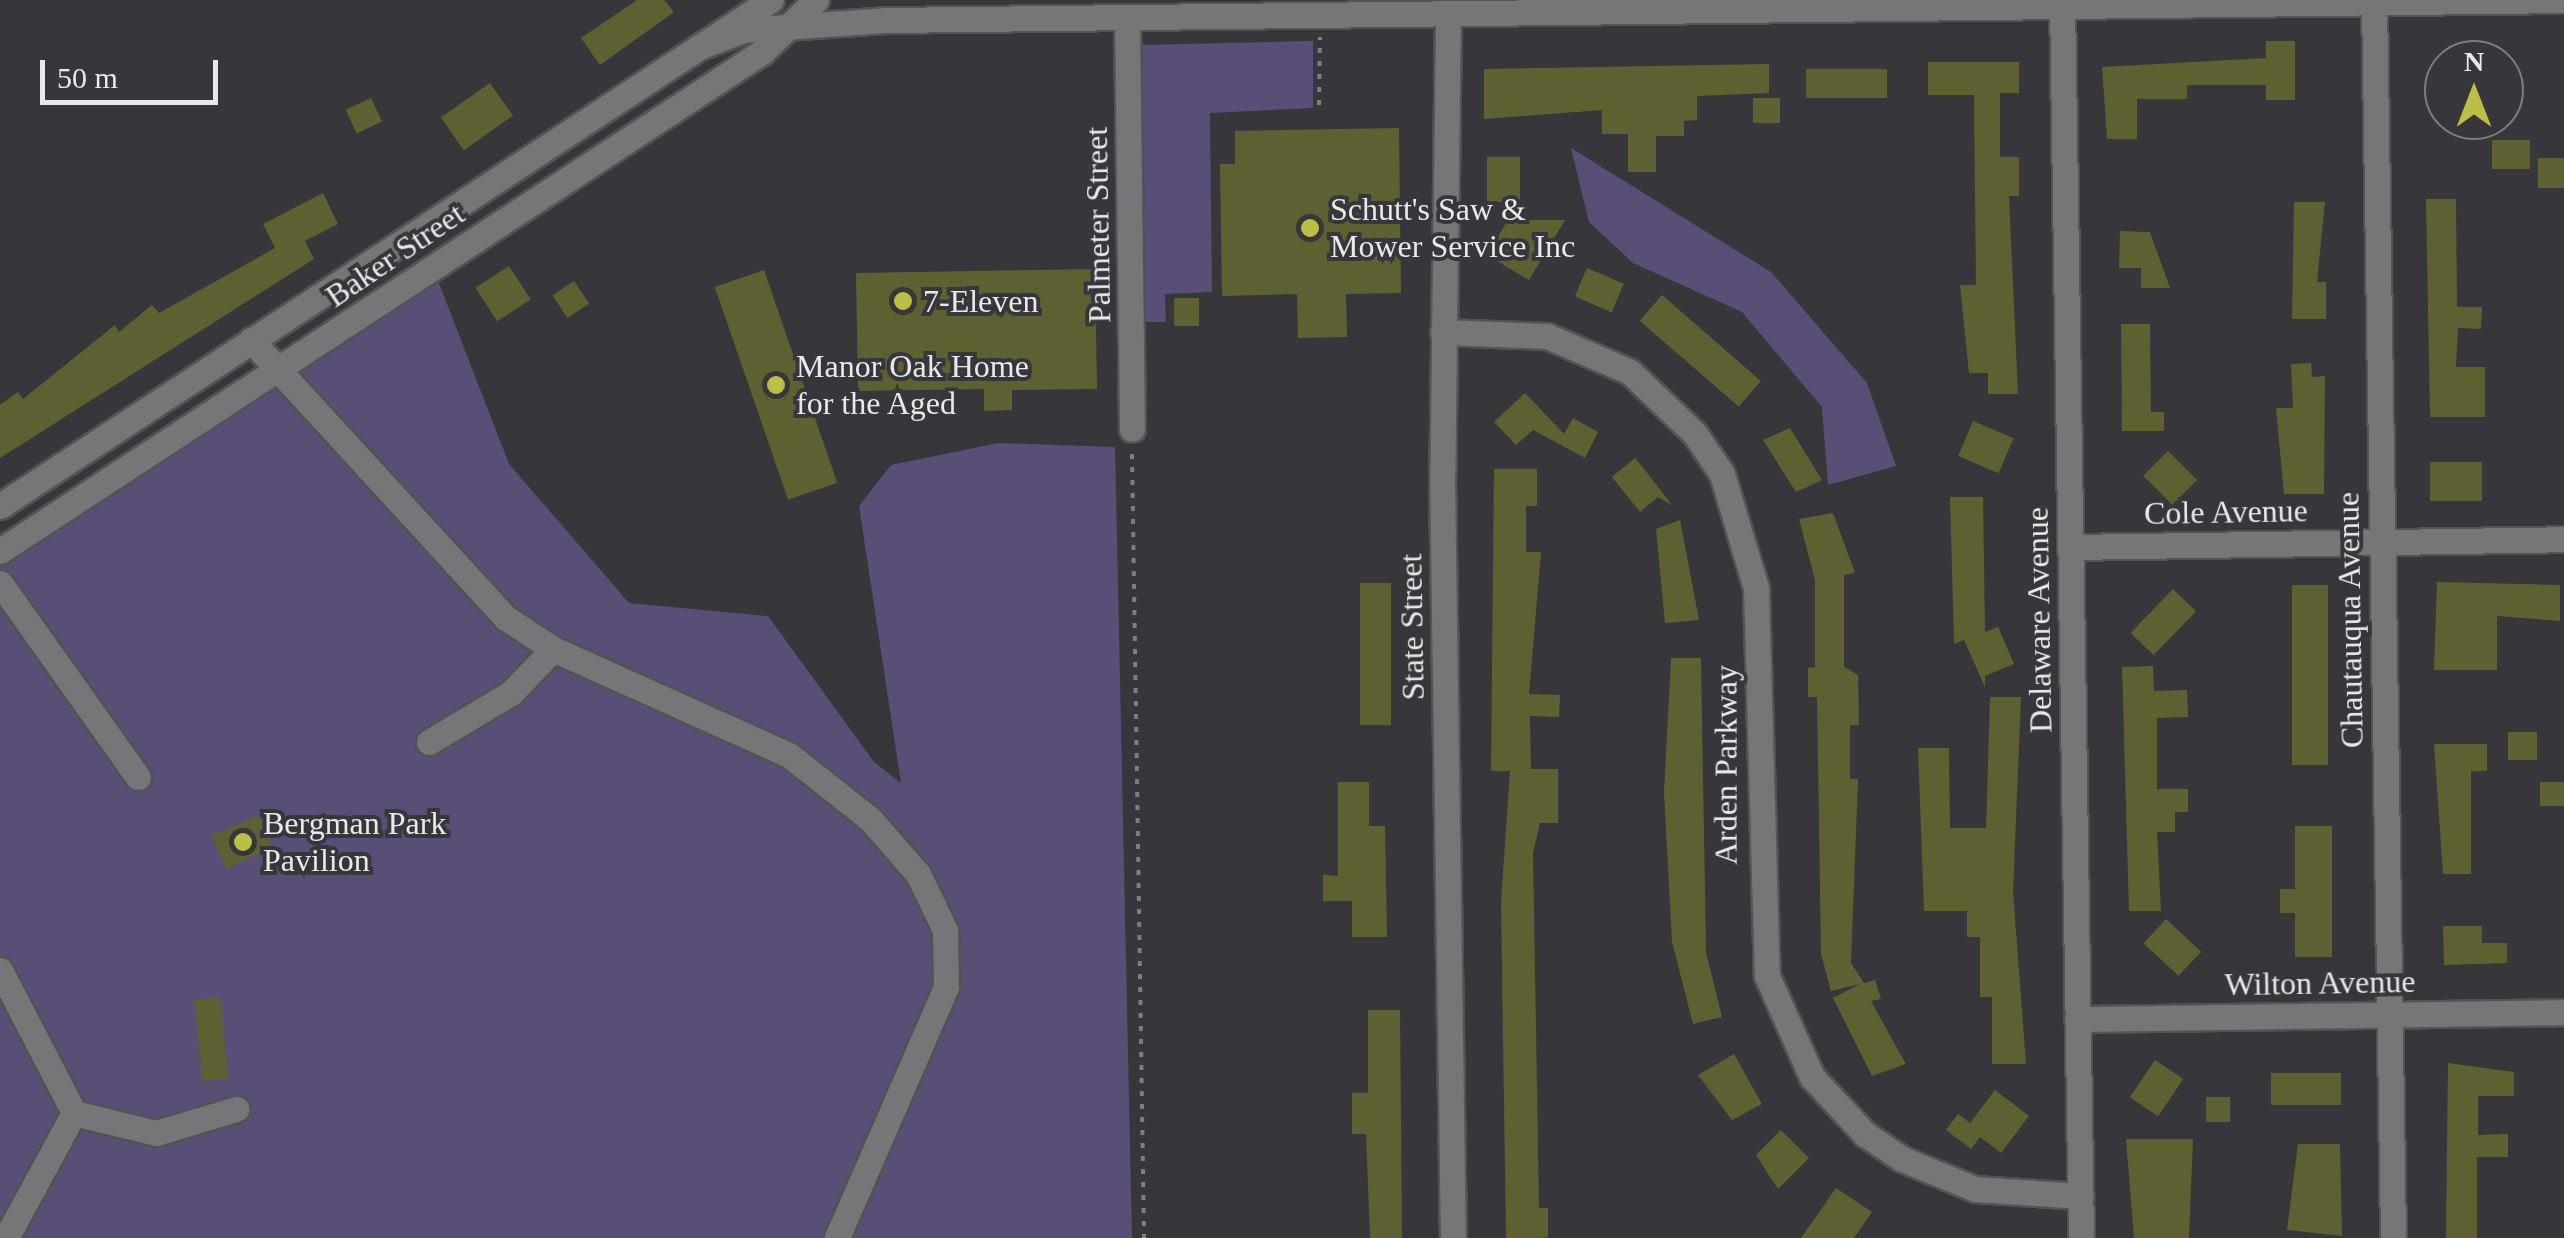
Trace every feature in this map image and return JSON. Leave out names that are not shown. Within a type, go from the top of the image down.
[{"type":"street","name":"Baker Street","points":[[0,506],[771,0]]},
{"type":"street","name":"Baker Street","points":[[0,551],[279,371],[793,25],[816,0]]},
{"type":"street","points":[[852,0],[876,20]]},
{"type":"street","points":[[700,47],[793,25],[1006,10],[1127,20],[1286,9],[1320,17],[2062,3],[2564,0]]},
{"type":"street","name":"Chautauqua Avenue","points":[[2374,1],[2393,1238]]},
{"type":"street","name":"Delaware Avenue","points":[[2062,3],[2082,1238]]},
{"type":"street","name":"State Street","points":[[1448,16],[1442,332],[1453,1238]]},
{"type":"street","name":"Palmeter Street","points":[[1127,20],[1132,429]]},
{"type":"street","name":"Arden Parkway","points":[[1442,332],[1546,336],[1630,372],[1695,434],[1722,474],[1756,588],[1767,976],[1812,1077],[1902,1159],[1975,1189],[2081,1196]]},
{"type":"street","points":[[250,340],[506,618],[553,649],[708,713],[820,776],[896,846],[936,906],[946,987],[837,1238]]},
{"type":"street","name":"Cole Avenue","points":[[2070,547],[2564,539]]},
{"type":"street","points":[[0,583],[138,776]]},
{"type":"street","points":[[429,742],[511,693],[553,649]]},
{"type":"street","points":[[0,970],[74,1113],[156,1133],[236,1109]]},
{"type":"street","name":"Wilton Avenue","points":[[2077,1019],[2564,1012]]},
{"type":"street","points":[[6,1238],[74,1113]]},
{"type":"path","points":[[1319,105],[1320,17]]},
{"type":"path","points":[[1132,429],[1144,1238]]},
{"type":"shaded area","points":[[1313,41],[1313,108],[1210,113],[1212,292],[1165,294],[1166,322],[1140,322],[1137,45]]},
{"type":"shaded area","points":[[1571,148],[1771,272],[1867,383],[1896,466],[1828,485],[1822,407],[1742,312],[1633,263],[1589,222]]},
{"type":"shaded area","points":[[435,273],[509,464],[629,603],[768,616],[874,762],[901,783],[859,506],[891,465],[998,443],[1115,447],[1132,1238],[0,1238],[0,560]]},
{"type":"building","points":[[637,0],[664,0],[674,12],[600,65],[581,38]]},
{"type":"building","points":[[2266,41],[2295,41],[2295,100],[2266,100],[2266,85],[2187,85],[2187,99],[2137,99],[2137,139],[2107,139],[2102,67],[2266,58]]},
{"type":"building","points":[[1928,62],[2019,62],[2019,93],[2000,93],[2000,157],[2019,157],[2019,196],[2009,196],[2018,394],[1988,394],[1988,373],[1969,373],[1960,285],[1976,285],[1974,95],[1928,95]]},
{"type":"building","points":[[1769,64],[1769,93],[1697,96],[1697,120],[1684,121],[1684,136],[1656,136],[1656,172],[1628,172],[1628,134],[1602,134],[1602,110],[1484,119],[1484,69]]},
{"type":"building","points":[[1806,69],[1887,69],[1887,98],[1806,98]]},
{"type":"building","points":[[490,83],[513,116],[464,150],[441,117]]},
{"type":"building","points":[[371,98],[382,122],[357,133],[346,110]]},
{"type":"building","points":[[1753,98],[1780,98],[1780,123],[1753,123]]},
{"type":"building","name":"Schutt's Saw & Mower Service Inc","points":[[1399,128],[1401,293],[1346,294],[1347,337],[1298,338],[1297,294],[1222,296],[1220,164],[1235,164],[1235,131]]},
{"type":"building","points":[[2492,140],[2530,140],[2530,169],[2492,169]]},
{"type":"building","points":[[1487,157],[1520,157],[1520,202],[1487,202]]},
{"type":"building","points":[[2538,158],[2564,158],[2564,188],[2538,188]]},
{"type":"building","points":[[323,193],[338,224],[305,241],[314,259],[0,458],[0,405],[18,392],[23,399],[115,325],[119,332],[152,305],[159,313],[275,248],[263,224]]},
{"type":"building","points":[[2426,199],[2456,199],[2457,307],[2482,307],[2481,329],[2458,328],[2456,367],[2485,367],[2485,417],[2430,417]]},
{"type":"building","points":[[2294,202],[2325,202],[2317,282],[2326,282],[2326,319],[2292,319]]},
{"type":"building","points":[[1508,220],[1565,220],[1529,280],[1487,255]]},
{"type":"building","points":[[2120,231],[2150,232],[2170,288],[2141,288],[2141,268],[2119,268]]},
{"type":"building","points":[[509,266],[531,300],[497,321],[475,288]]},
{"type":"building","points":[[1587,268],[1624,284],[1612,312],[1575,297]]},
{"type":"building","points":[[1095,269],[1097,389],[1012,390],[1012,410],[984,411],[984,389],[858,391],[856,273]]},
{"type":"building","name":"Manor Oak Home for the Aged","points":[[764,270],[837,483],[788,500],[715,287]]},
{"type":"building","points":[[574,281],[589,303],[568,318],[552,296]]},
{"type":"building","points":[[1662,295],[1761,381],[1739,407],[1640,321]]},
{"type":"building","points":[[1174,298],[1199,298],[1199,326],[1174,326]]},
{"type":"building","points":[[2121,324],[2150,324],[2151,412],[2164,412],[2164,431],[2122,431]]},
{"type":"building","points":[[2311,363],[2312,377],[2325,376],[2324,494],[2284,494],[2276,408],[2293,408],[2291,364]]},
{"type":"building","points":[[1525,393],[1564,434],[1573,418],[1598,432],[1585,458],[1533,430],[1516,445],[1494,422]]},
{"type":"building","points":[[1973,421],[2014,438],[1999,473],[1958,456]]},
{"type":"building","points":[[1790,428],[1822,480],[1796,492],[1763,440]]},
{"type":"building","points":[[2168,451],[2197,480],[2172,505],[2143,476]]},
{"type":"building","points":[[1635,458],[1672,505],[1658,497],[1640,512],[1612,477]]},
{"type":"building","points":[[2430,462],[2482,462],[2482,501],[2430,501]]},
{"type":"building","points":[[1494,469],[1537,469],[1537,506],[1526,506],[1526,552],[1541,552],[1529,694],[1560,695],[1559,717],[1530,716],[1531,769],[1558,769],[1558,823],[1540,823],[1533,853],[1539,1208],[1548,1208],[1548,1237],[1537,1238],[1506,1238],[1501,902],[1510,771],[1491,771]]},
{"type":"building","points":[[1950,497],[1983,497],[1985,632],[1998,627],[2014,664],[1985,676],[1985,687],[1964,640],[1954,644]]},
{"type":"building","points":[[1833,513],[1855,573],[1844,575],[1844,667],[1858,675],[1859,725],[1850,725],[1850,779],[1858,779],[1851,963],[1864,983],[1875,980],[1881,999],[1871,1001],[1906,1064],[1872,1076],[1833,998],[1860,984],[1831,991],[1821,954],[1817,697],[1808,697],[1808,668],[1815,667],[1815,580],[1799,519]]},
{"type":"building","points":[[1680,520],[1699,620],[1665,623],[1656,529]]},
{"type":"building","points":[[2437,582],[2560,585],[2560,621],[2497,616],[2497,670],[2434,670]]},
{"type":"building","points":[[1360,583],[1391,583],[1391,725],[1360,725]]},
{"type":"building","points":[[2292,585],[2328,585],[2328,765],[2292,765]]},
{"type":"building","points":[[2173,589],[2196,611],[2154,655],[2131,633]]},
{"type":"building","points":[[1671,658],[1701,658],[1706,952],[1722,1017],[1693,1024],[1672,942],[1664,792]]},
{"type":"building","points":[[2153,666],[2154,691],[2187,690],[2188,717],[2157,718],[2157,789],[2188,789],[2188,812],[2175,812],[2175,832],[2157,832],[2161,911],[2129,911],[2122,667]]},
{"type":"building","points":[[1990,697],[2021,697],[2013,892],[2026,1064],[1992,1064],[1992,997],[1980,997],[1980,937],[1967,937],[1967,911],[1924,911],[1918,748],[1949,748],[1950,828],[1986,828]]},
{"type":"building","points":[[2508,732],[2537,732],[2537,760],[2508,760]]},
{"type":"building","points":[[2434,744],[2487,744],[2487,771],[2471,771],[2471,874],[2443,874]]},
{"type":"building","points":[[1338,782],[1369,782],[1369,826],[1385,826],[1387,937],[1352,937],[1352,901],[1323,901],[1323,875],[1338,876]]},
{"type":"building","points":[[2540,782],[2564,782],[2564,806],[2540,806]]},
{"type":"building","name":"Bergman Park Pavilion","points":[[258,815],[273,848],[226,869],[211,836]]},
{"type":"building","points":[[2295,826],[2332,826],[2332,957],[2295,957],[2295,913],[2280,913],[2280,889],[2295,889]]},
{"type":"building","points":[[2166,919],[2201,952],[2179,976],[2143,943]]},
{"type":"building","points":[[2443,926],[2482,926],[2482,943],[2507,943],[2507,963],[2444,965]]},
{"type":"building","points":[[220,997],[229,1079],[203,1081],[194,1000]]},
{"type":"building","points":[[1368,1010],[1400,1010],[1402,1238],[1370,1238],[1366,1134],[1352,1134],[1352,1093],[1368,1093]]},
{"type":"building","points":[[1734,1054],[1762,1104],[1732,1120],[1698,1075]]},
{"type":"building","points":[[2155,1060],[2183,1079],[2158,1116],[2130,1097]]},
{"type":"building","points":[[2448,1063],[2514,1072],[2514,1096],[2478,1096],[2478,1135],[2508,1134],[2508,1157],[2477,1157],[2477,1238],[2446,1238]]},
{"type":"building","points":[[2271,1073],[2341,1073],[2341,1105],[2271,1105]]},
{"type":"building","points":[[1995,1090],[2029,1116],[2001,1153],[1980,1137],[1971,1149],[1946,1130],[1958,1114],[1970,1123]]},
{"type":"building","points":[[2206,1097],[2230,1097],[2230,1122],[2206,1122]]},
{"type":"building","points":[[1781,1130],[1809,1158],[1778,1189],[1756,1155]]},
{"type":"building","points":[[2126,1139],[2193,1139],[2189,1238],[2134,1238]]},
{"type":"building","points":[[2298,1144],[2340,1144],[2342,1236],[2287,1230]]},
{"type":"building","points":[[1836,1188],[1872,1212],[1854,1238],[1801,1238]]},
{"type":"place","name":"Schutt's Saw & Mower Service Inc","points":[[1310,228]]},
{"type":"place","name":"7-Eleven","points":[[903,301]]},
{"type":"place","name":"Manor Oak Home for the Aged","points":[[776,385]]},
{"type":"place","name":"Bergman Park Pavilion","points":[[243,842]]}]
